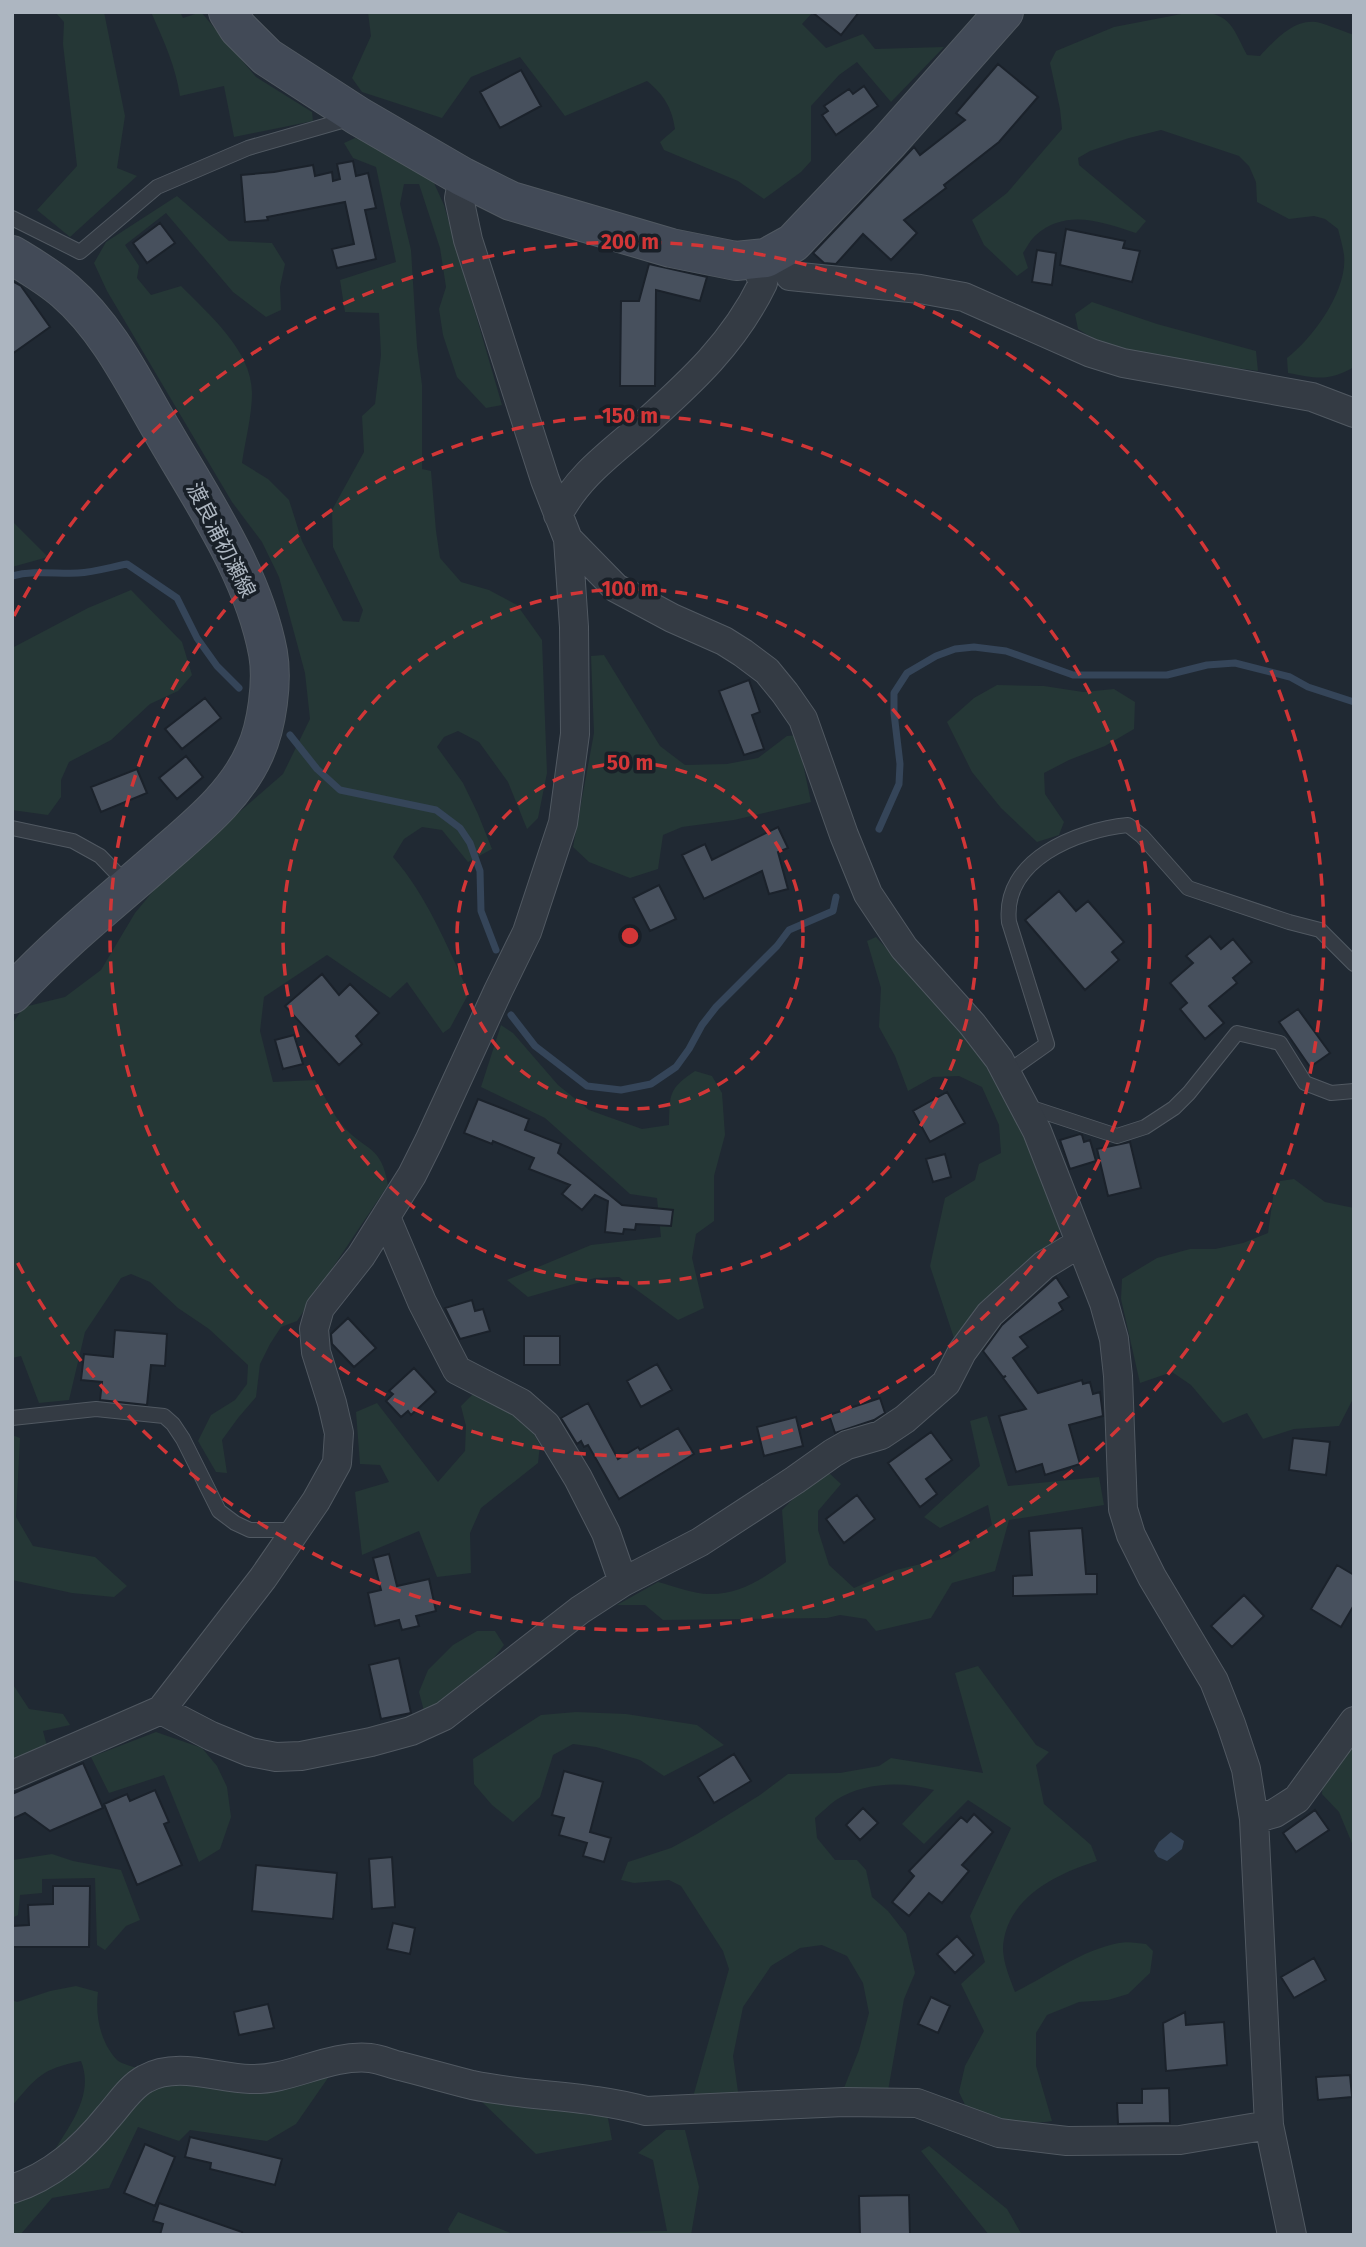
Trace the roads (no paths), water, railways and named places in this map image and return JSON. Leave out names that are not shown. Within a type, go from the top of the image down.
[{"type":"street","points":[[228,12],[238,28],[267,57],[358,116],[463,177],[511,201],[671,248],[736,261],[766,256],[793,243],[888,143],[1003,12]]},
{"type":"street","points":[[12,1775],[161,1710],[263,1578],[316,1501],[337,1463],[339,1433],[316,1352],[314,1329],[320,1308],[361,1256],[412,1175],[429,1142],[527,932],[563,823],[575,734],[574,627],[563,527],[468,240],[458,198],[463,177]]},
{"type":"street","name":"渡良浦初瀬線","points":[[12,255],[65,291],[95,324],[127,368],[231,551],[261,623],[269,656],[269,694],[263,726],[256,752],[242,776],[215,809],[51,954],[12,994]]},
{"type":"street","points":[[766,256],[790,276],[920,289],[964,297],[1091,353],[1123,363],[1312,397],[1354,413]]},
{"type":"street","points":[[766,256],[763,284],[751,309],[715,357],[593,468],[568,495],[563,527],[615,588],[733,647],[767,671],[785,693],[803,719],[868,894],[904,947],[972,1024],[1006,1073],[1037,1131],[1104,1303],[1114,1339],[1123,1509],[1131,1535],[1152,1577],[1213,1681],[1246,1769],[1254,1819],[1269,2124],[1292,2235]]},
{"type":"street","points":[[386,1217],[422,1302],[457,1370],[521,1403],[547,1424],[606,1533],[623,1582]]},
{"type":"street","points":[[161,1710],[211,1736],[250,1752],[276,1757],[301,1756],[371,1742],[411,1731],[444,1716],[546,1634],[623,1582],[700,1542],[832,1453],[847,1445],[881,1435],[905,1419],[946,1383],[961,1352],[990,1314],[1044,1265],[1080,1243]]},
{"type":"street","points":[[1254,1819],[1275,1813],[1297,1799],[1354,1721]]},
{"type":"street","points":[[12,2189],[33,2182],[64,2162],[145,2079],[180,2070],[251,2079],[271,2077],[334,2061],[369,2058],[474,2085],[587,2099],[646,2111],[831,2102],[917,2103],[999,2133],[1067,2141],[1180,2140],[1269,2124]]},
{"type":"lane","points":[[12,218],[80,252],[157,187],[248,148],[358,116]]},
{"type":"lane","points":[[1006,1073],[1047,1044],[1009,922],[1007,907],[1023,871],[1036,858],[1069,840],[1108,827],[1128,825],[1142,836],[1188,888],[1320,930],[1354,964]]},
{"type":"lane","points":[[12,828],[73,842],[100,856],[129,886]]},
{"type":"lane","points":[[1025,1106],[1117,1136],[1144,1127],[1174,1108],[1189,1093],[1237,1033],[1280,1043],[1305,1083],[1331,1093],[1354,1091]]},
{"type":"lane","points":[[12,1418],[96,1409],[164,1416],[183,1439],[219,1511],[250,1530],[296,1530]]},
{"type":"water","points":[[1171,1832],[1184,1841],[1182,1849],[1167,1861],[1158,1857],[1154,1851],[1159,1842]]},
{"type":"waterway","points":[[12,576],[84,572],[127,564],[177,598],[197,638],[217,666],[239,688]]},
{"type":"waterway","points":[[879,829],[899,784],[894,693],[907,673],[936,656],[955,649],[974,647],[1006,651],[1073,675],[1167,675],[1207,665],[1235,663],[1290,677],[1308,687],[1354,702]]},
{"type":"waterway","points":[[290,735],[317,769],[340,790],[436,810],[460,828],[470,843],[480,871],[481,911],[496,950]]},
{"type":"waterway","points":[[511,1015],[535,1046],[587,1086],[621,1090],[651,1084],[676,1067],[716,1007],[777,946],[789,930],[833,911],[836,897]]}]
